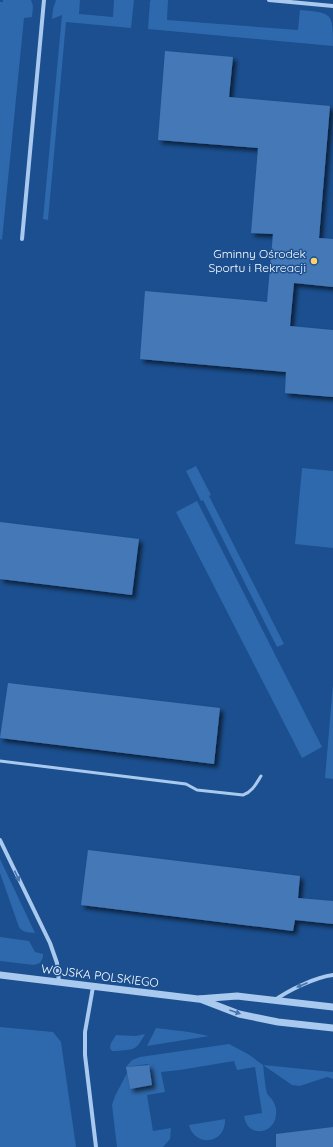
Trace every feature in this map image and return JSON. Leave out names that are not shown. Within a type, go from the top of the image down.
[{"type":"street","points":[[22,239],[44,0]]},
{"type":"street","points":[[269,0],[333,6]]},
{"type":"street","points":[[0,840],[52,948],[57,963],[59,982]]},
{"type":"street","name":"WOJSKA POLSKIEGO","points":[[0,975],[198,998],[237,996],[333,1007]]},
{"type":"street","points":[[274,1000],[285,993],[306,984],[333,975]]},
{"type":"street","points":[[93,987],[85,1032],[84,1055],[96,1147]]},
{"type":"street","name":"WOJSKA POLSKIEGO","points":[[198,998],[239,1014],[278,1022],[333,1028]]},
{"type":"lane","points":[[0,761],[186,784],[197,790],[243,795],[253,789],[260,776]]},
{"type":"shaded area","points":[[3,0],[31,0],[33,6],[32,17],[24,18],[2,240],[0,239],[0,2],[3,2]]},
{"type":"shaded area","points":[[56,0],[80,0],[79,14],[113,17],[114,0],[134,0],[131,28],[66,22],[48,220],[43,219],[62,15],[52,19]]},
{"type":"shaded area","points":[[151,0],[168,0],[167,20],[298,30],[300,10],[319,12],[329,17],[331,21],[333,46],[148,29]]},
{"type":"shaded area","points":[[196,466],[211,495],[209,496],[284,644],[277,647],[203,500],[201,501],[186,471]]},
{"type":"shaded area","points":[[302,468],[333,471],[333,548],[295,544]]},
{"type":"shaded area","points":[[197,501],[322,747],[302,758],[176,512]]},
{"type":"shaded area","points":[[333,685],[333,779],[325,778]]},
{"type":"shaded area","points":[[0,859],[35,933],[24,931],[19,927],[0,873]]},
{"type":"shaded area","points":[[0,937],[29,941],[35,952],[43,954],[40,963],[34,965],[0,961]]},
{"type":"shaded area","points":[[0,1027],[53,1032],[61,1042],[76,1147],[0,1147]]},
{"type":"shaded area","points":[[156,1028],[189,1032],[209,1036],[147,1046]]},
{"type":"shaded area","points":[[145,1034],[139,1044],[134,1048],[112,1051],[110,1048],[116,1035],[136,1036]]},
{"type":"shaded area","points":[[229,1044],[248,1054],[263,1065],[267,1093],[274,1102],[276,1111],[274,1122],[271,1127],[266,1130],[255,1131],[246,1123],[244,1116],[262,1113],[255,1067],[237,1070],[234,1061],[161,1072],[165,1092],[147,1095],[153,1131],[171,1128],[170,1139],[163,1147],[117,1147],[112,1105],[127,1073],[130,1089],[152,1085],[148,1064],[126,1067],[132,1060],[140,1057]]},
{"type":"shaded area","points":[[263,1065],[333,1072],[333,1079],[327,1077],[300,1086],[292,1085]]},
{"type":"shaded area","points":[[225,1119],[224,1128],[220,1134],[209,1140],[203,1140],[197,1137],[192,1132],[189,1125]]},
{"type":"building","points":[[165,51],[233,57],[229,97],[330,106],[319,238],[333,239],[333,287],[294,283],[290,326],[333,330],[333,397],[285,393],[286,372],[140,359],[145,291],[267,302],[273,234],[251,233],[258,148],[158,140]]},
{"type":"building","points":[[0,522],[139,539],[132,595],[0,579]]},
{"type":"building","points":[[8,683],[220,708],[214,764],[0,738]]},
{"type":"building","points":[[88,850],[300,876],[298,898],[333,901],[333,924],[295,920],[293,931],[81,905]]},
{"type":"building","points":[[149,1065],[152,1085],[130,1089],[126,1067]]},
{"type":"building","points":[[333,1127],[333,1147],[276,1147],[276,1134]]},
{"type":"place","name":"Gminny Ośrodek Sportu i Rekreacji","points":[[314,261]]}]
